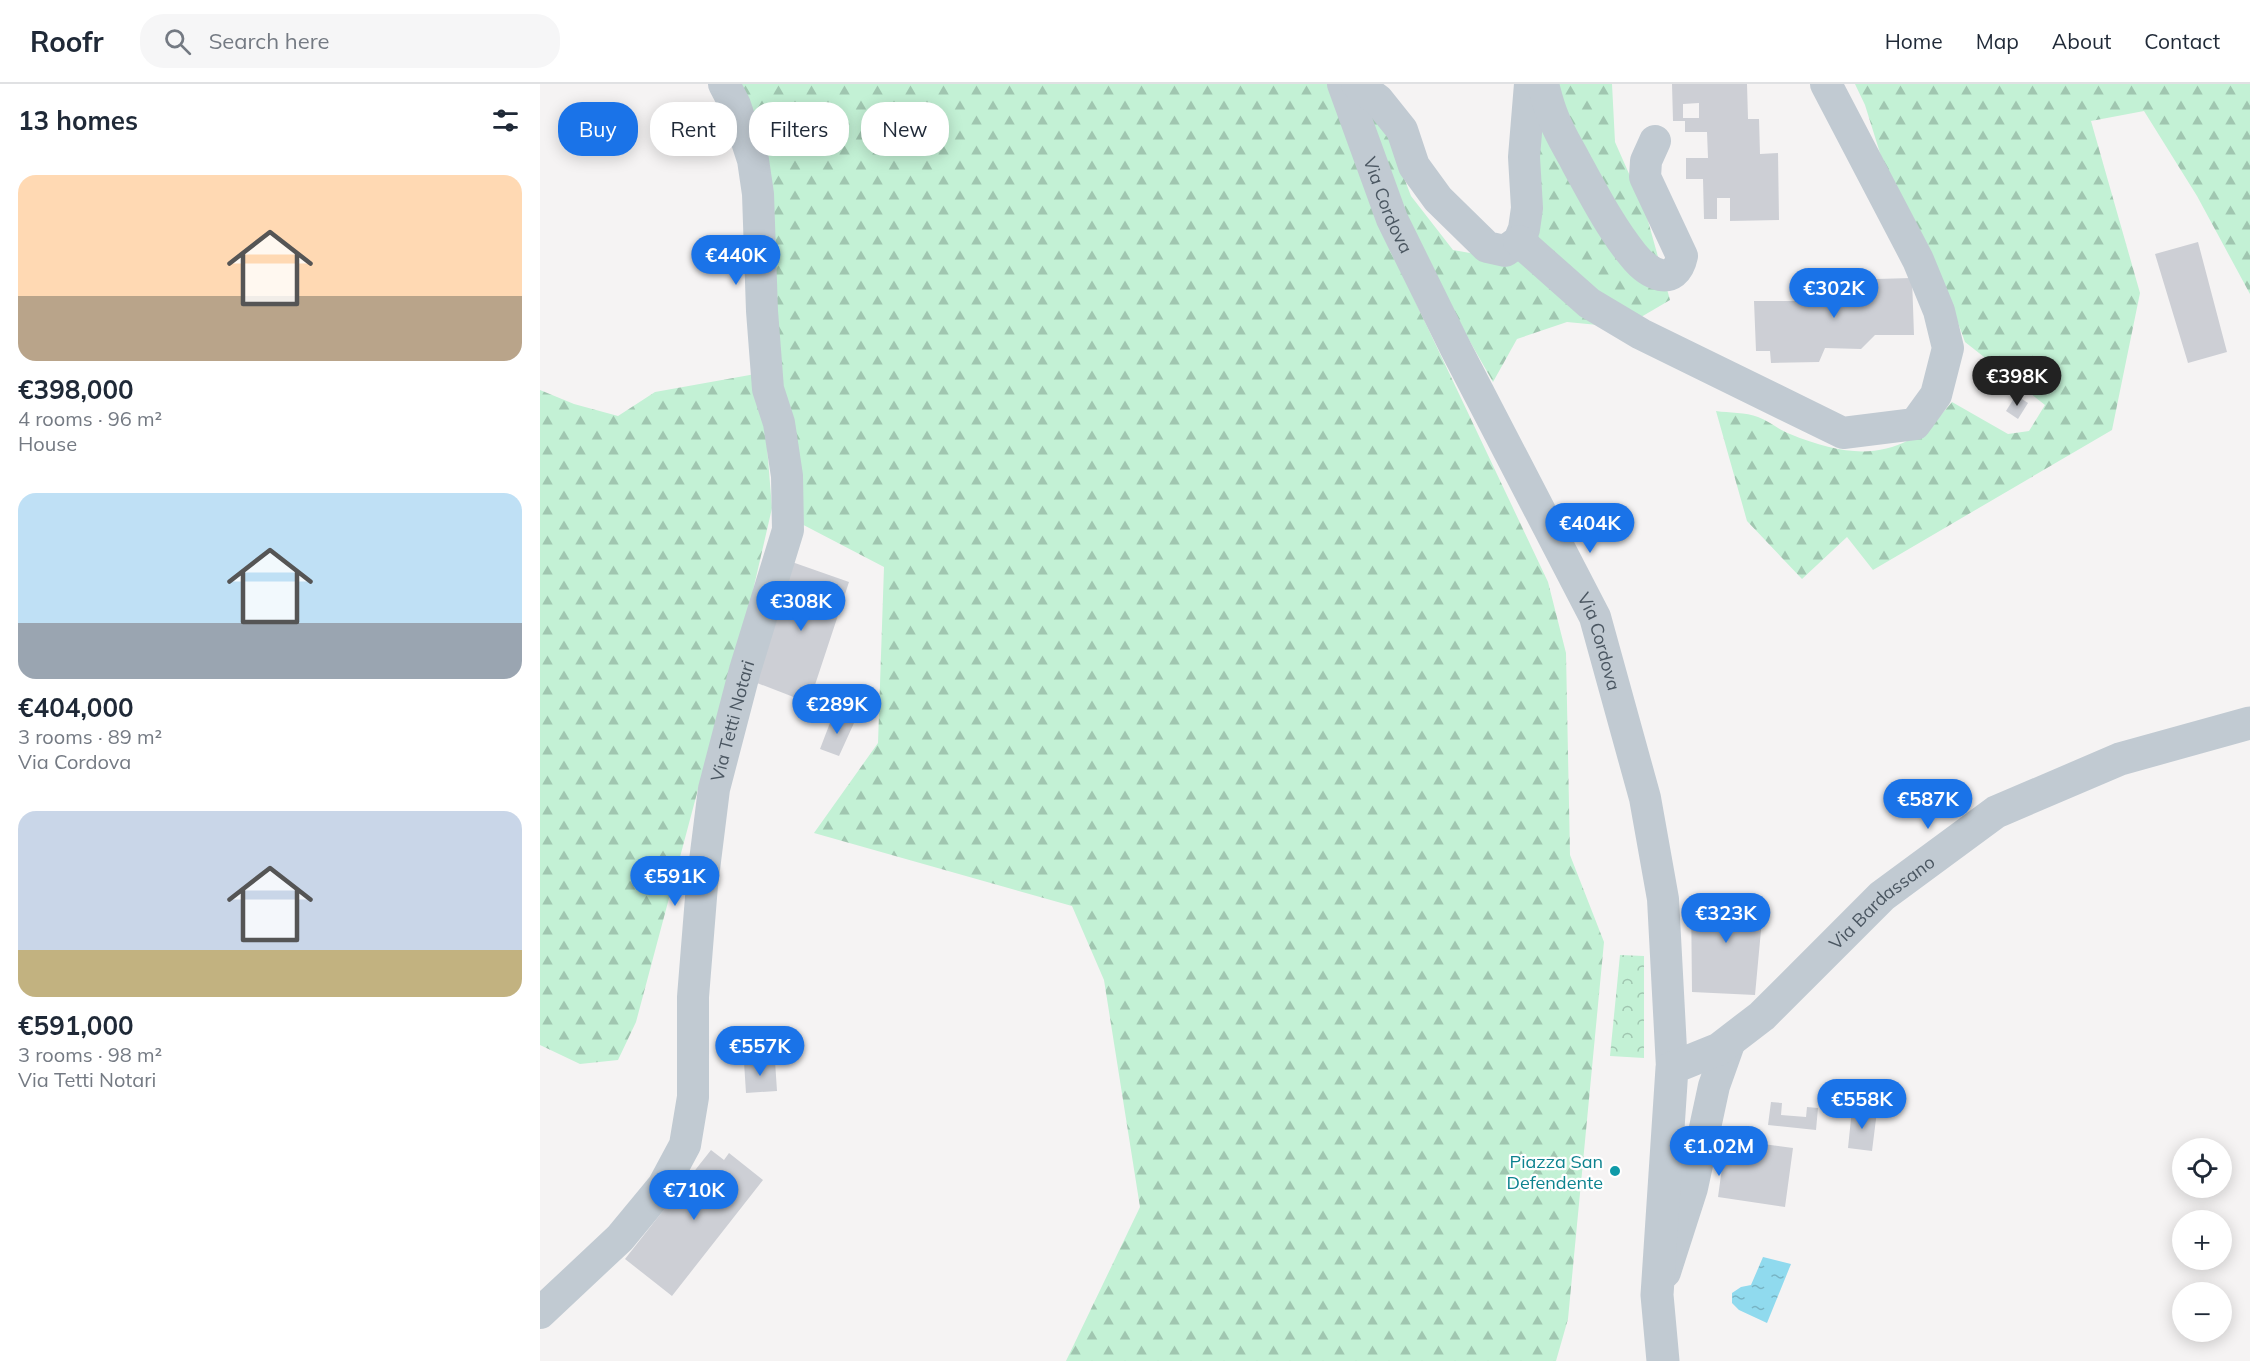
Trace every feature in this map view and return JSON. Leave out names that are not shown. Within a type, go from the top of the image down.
[{"type":"street","name":"Via Tetti Notari","points":[[540,1313],[620,1238],[663,1186],[685,1145],[693,1097],[693,986],[714,789],[745,670],[788,530],[787,476],[779,423],[768,389],[762,311],[758,194],[753,160],[735,105],[724,84]]},
{"type":"street","name":"Via Cordova","points":[[1342,84],[1392,219],[1456,349],[1595,617],[1645,798],[1663,899],[1672,1068]]},
{"type":"street","points":[[1357,84],[1378,100],[1402,130],[1414,166],[1438,199],[1487,247],[1505,251],[1520,241],[1524,229],[1527,208],[1524,157],[1530,84]]},
{"type":"street","points":[[1543,84],[1553,118],[1591,190],[1617,233],[1634,257],[1654,273],[1664,277],[1673,274],[1680,266],[1682,256],[1645,177],[1646,161],[1656,141]]},
{"type":"street","points":[[1520,241],[1589,303],[1641,334],[1843,433],[1915,424],[1936,395],[1948,348],[1940,311],[1918,260],[1826,84]]},
{"type":"street","name":"Via Bardassano","points":[[1672,1068],[1719,1049],[1762,1016],[1882,896],[1996,812],[2120,759],[2250,723]]},
{"type":"street","points":[[1657,1296],[1692,1188],[1714,1086],[1730,1041]]},
{"type":"street","points":[[1664,1361],[1657,1296],[1672,1068]]},
{"type":"green space","points":[[732,84],[1331,84],[1381,229],[1548,582],[1566,653],[1570,855],[1604,942],[1568,1319],[1556,1361],[1066,1361],[1140,1207],[1104,980],[1072,906],[814,833],[878,743],[884,567],[792,519],[737,120],[737,102],[734,102]]},
{"type":"green space","points":[[1537,84],[1612,84],[1615,142],[1645,210],[1670,300],[1636,320],[1598,325],[1567,322],[1517,339],[1493,382],[1399,217],[1364,109],[1382,120],[1411,196],[1453,250],[1504,259]]},
{"type":"green space","points":[[1855,84],[2250,84],[2250,294],[2197,196],[2144,111],[2091,121],[2140,293],[2112,430],[1873,570],[1847,537],[1802,579],[1747,521],[1716,411],[1753,415],[1814,443],[1858,451],[1878,450],[1897,445],[1916,436],[1952,402],[2008,434],[2029,431],[2045,405],[1965,342],[1940,274],[1885,169],[1865,105]]},
{"type":"green space","points":[[761,373],[772,508],[728,699],[712,737],[636,1022],[618,1060],[580,1064],[540,1045],[540,390],[574,404],[618,416],[655,392]]},
{"type":"green space","points":[[1620,955],[1644,956],[1644,1058],[1610,1056]]},
{"type":"water","points":[[1763,1257],[1791,1264],[1767,1323],[1739,1310],[1732,1303],[1732,1293],[1741,1287],[1751,1285]]},
{"type":"building","points":[[1672,84],[1747,84],[1748,119],[1759,119],[1760,154],[1778,153],[1779,220],[1730,221],[1730,198],[1717,198],[1717,219],[1704,219],[1703,179],[1686,179],[1686,158],[1708,158],[1707,132],[1685,132],[1685,121],[1673,121]],"holes":[[[1699,103],[1699,118],[1683,118],[1683,104]]]},
{"type":"building","points":[[2198,242],[2227,352],[2188,363],[2155,254]]},
{"type":"building","points":[[1912,278],[1914,335],[1875,335],[1861,349],[1825,348],[1819,362],[1771,363],[1770,351],[1756,351],[1754,301],[1818,301],[1817,293],[1840,280]]},
{"type":"building","points":[[2016,395],[2028,403],[2018,419],[2006,411]]},
{"type":"building","points":[[792,562],[849,582],[809,703],[752,681]]},
{"type":"building","points":[[833,715],[854,723],[839,756],[820,749]]},
{"type":"building","points":[[1691,895],[1764,898],[1755,995],[1692,992]]},
{"type":"building","points":[[775,1061],[777,1091],[746,1093],[744,1062]]},
{"type":"building","points":[[1771,1102],[1782,1103],[1781,1115],[1806,1117],[1807,1107],[1818,1108],[1816,1130],[1768,1125]]},
{"type":"building","points":[[1852,1109],[1877,1111],[1872,1151],[1848,1148]]},
{"type":"building","points":[[1726,1139],[1793,1148],[1785,1207],[1718,1197]]},
{"type":"building","points":[[711,1150],[724,1160],[729,1153],[763,1180],[672,1296],[625,1259]]},
{"type":"place","name":"Piazza San Defendente","points":[[1615,1171]]}]
